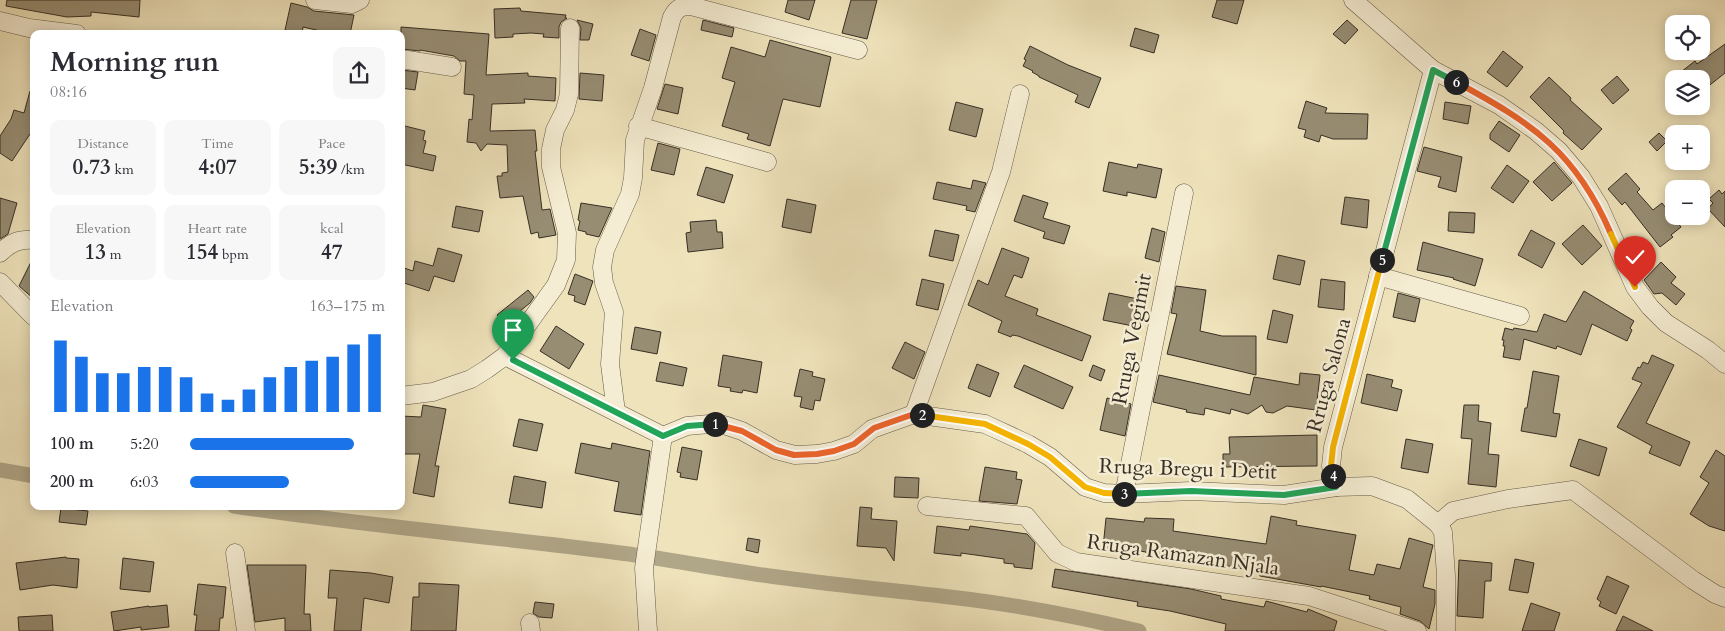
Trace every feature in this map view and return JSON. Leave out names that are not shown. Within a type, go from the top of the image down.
[{"type":"street","points":[[315,0],[352,4],[360,0]]},
{"type":"street","points":[[1353,0],[1433,70],[1499,105],[1536,131],[1559,151],[1581,177],[1599,206],[1635,287],[1650,307],[1666,323],[1708,350],[1725,364]]},
{"type":"street","points":[[616,412],[610,364],[614,312],[604,283],[602,267],[605,250],[630,194],[638,126],[653,88],[672,17],[676,10],[683,6],[691,6],[858,50]]},
{"type":"street","points":[[0,21],[45,30]]},
{"type":"street","points":[[405,396],[433,392],[471,379],[505,356],[556,285],[566,260],[567,233],[551,166],[551,149],[555,130],[565,110],[569,94],[570,28]]},
{"type":"street","points":[[405,60],[452,67]]},
{"type":"street","name":"Rruga Salona","points":[[1336,487],[1331,466],[1333,447],[1433,70]]},
{"type":"street","points":[[914,414],[1001,172],[1020,94]]},
{"type":"street","points":[[638,126],[766,162]]},
{"type":"street","name":"Rruga Vegimit","points":[[1124,494],[1184,193]]},
{"type":"street","points":[[0,253],[6,247],[21,239],[30,240]]},
{"type":"street","points":[[1378,276],[1520,316]]},
{"type":"street","points":[[0,282],[30,313]]},
{"type":"street","points":[[505,356],[663,436],[644,568],[648,631]]},
{"type":"street","name":"Rruga Bregu i Detit","points":[[663,436],[687,426],[724,425],[742,431],[776,450],[794,455],[817,454],[834,451],[854,444],[872,429],[914,414],[985,424],[1028,444],[1050,457],[1085,487],[1104,493],[1191,491],[1284,495],[1336,487],[1372,486],[1407,499],[1438,524]]},
{"type":"street","points":[[1446,631],[1443,532],[1438,524],[1452,511],[1508,499],[1573,490],[1693,580],[1725,598]]},
{"type":"street","name":"Rruga Ramazan Njala","points":[[927,506],[1026,516],[1057,553],[1076,562],[1310,596],[1417,631]]},
{"type":"street","points":[[235,553],[246,631]]},
{"type":"building","points":[[7,0],[140,0],[139,17],[91,12],[91,16],[67,17],[6,6]]},
{"type":"building","points":[[788,0],[815,0],[809,20],[785,12]]},
{"type":"building","points":[[851,0],[877,0],[867,39],[842,33]]},
{"type":"building","points":[[1217,0],[1244,0],[1237,24],[1212,17]]},
{"type":"building","points":[[291,3],[314,11],[354,15],[351,30],[316,30],[303,27],[303,30],[285,30]]},
{"type":"building","points":[[520,8],[521,11],[566,15],[565,18],[567,18],[561,22],[559,27],[559,38],[543,37],[544,34],[531,33],[495,38],[494,9]]},
{"type":"building","points":[[577,20],[593,24],[589,40],[580,40],[581,28]]},
{"type":"building","points":[[703,20],[734,28],[732,37],[701,30]]},
{"type":"building","points":[[1347,20],[1358,30],[1345,44],[1333,34]]},
{"type":"building","points":[[401,27],[489,34],[486,75],[528,73],[528,76],[556,78],[555,101],[524,99],[525,103],[492,104],[490,131],[535,130],[537,151],[535,151],[542,210],[550,209],[556,235],[539,238],[538,232],[531,234],[523,196],[500,198],[497,176],[502,176],[502,173],[508,172],[507,145],[487,144],[481,151],[476,143],[467,142],[469,119],[472,120],[474,95],[464,94],[466,61],[460,61],[454,56],[405,49],[405,30],[401,30]]},
{"type":"building","points":[[1135,28],[1159,35],[1154,53],[1130,46]]},
{"type":"building","points":[[640,29],[656,35],[649,61],[631,55]]},
{"type":"building","points":[[770,40],[831,57],[820,107],[783,99],[770,146],[747,139],[749,134],[722,126],[735,82],[722,78],[731,47],[765,57]]},
{"type":"building","points":[[1725,44],[1725,73],[1710,85],[1710,70],[1684,70],[1695,61],[1697,64],[1703,60],[1710,60],[1710,55]]},
{"type":"building","points":[[1030,46],[1068,65],[1101,78],[1089,108],[1075,102],[1078,95],[1039,77],[1033,71],[1023,66]]},
{"type":"building","points":[[1503,51],[1523,67],[1507,87],[1487,72]]},
{"type":"building","points":[[405,70],[418,72],[415,90],[405,89]]},
{"type":"building","points":[[580,73],[604,75],[602,101],[579,99]]},
{"type":"building","points":[[1617,76],[1629,90],[1613,104],[1601,90]]},
{"type":"building","points":[[1549,77],[1571,98],[1570,100],[1602,129],[1582,150],[1563,133],[1564,131],[1530,97]]},
{"type":"building","points":[[665,84],[683,88],[678,114],[657,109]]},
{"type":"building","points":[[30,91],[30,134],[12,161],[0,153],[0,136],[11,119],[14,110],[24,113]]},
{"type":"building","points":[[1306,101],[1327,108],[1325,113],[1368,114],[1367,139],[1333,139],[1321,135],[1319,142],[1304,137],[1306,130],[1298,128]]},
{"type":"building","points":[[956,102],[983,109],[976,137],[949,130]]},
{"type":"building","points":[[1445,102],[1471,106],[1468,124],[1443,119]]},
{"type":"building","points":[[1499,121],[1520,135],[1509,152],[1490,139],[1490,134]]},
{"type":"building","points":[[405,126],[425,131],[423,140],[426,141],[423,153],[436,156],[433,171],[405,165]]},
{"type":"building","points":[[1659,133],[1665,139],[1665,143],[1657,151],[1649,142]]},
{"type":"building","points":[[658,143],[680,149],[674,175],[651,170]]},
{"type":"building","points":[[1424,147],[1462,157],[1456,192],[1438,187],[1441,177],[1417,171]]},
{"type":"building","points":[[1109,162],[1137,168],[1138,164],[1162,169],[1156,198],[1127,192],[1127,196],[1103,191]]},
{"type":"building","points":[[1554,162],[1572,183],[1552,201],[1533,182]]},
{"type":"building","points":[[1507,165],[1529,181],[1513,203],[1491,188]]},
{"type":"building","points":[[706,167],[733,175],[724,203],[697,195]]},
{"type":"building","points":[[1626,173],[1640,189],[1637,192],[1653,210],[1662,203],[1665,207],[1665,225],[1679,225],[1681,227],[1671,235],[1673,237],[1660,247],[1625,202],[1622,205],[1608,189]]},
{"type":"building","points":[[973,180],[986,183],[975,212],[966,210],[967,206],[933,199],[937,182],[971,189]]},
{"type":"building","points":[[1719,190],[1722,194],[1725,191],[1725,227],[1710,211],[1710,207],[1713,203],[1710,198]]},
{"type":"building","points":[[1023,195],[1048,203],[1043,218],[1070,226],[1064,244],[1043,238],[1045,232],[1014,221]]},
{"type":"building","points":[[1345,197],[1369,200],[1367,228],[1341,224]]},
{"type":"building","points":[[0,198],[17,203],[8,234],[0,239]]},
{"type":"building","points":[[787,199],[816,205],[811,233],[782,227]]},
{"type":"building","points":[[581,203],[612,208],[599,237],[578,230]]},
{"type":"building","points":[[456,206],[483,211],[479,232],[452,227]]},
{"type":"building","points":[[1449,212],[1475,213],[1474,233],[1448,231]]},
{"type":"building","points":[[716,220],[717,232],[722,232],[723,248],[688,252],[686,233],[691,232],[690,222]]},
{"type":"building","points":[[1583,225],[1602,246],[1582,265],[1562,244]]},
{"type":"building","points":[[1152,228],[1165,232],[1159,262],[1145,258]]},
{"type":"building","points":[[935,230],[959,235],[953,261],[929,256]]},
{"type":"building","points":[[1531,230],[1555,243],[1542,268],[1518,255]]},
{"type":"building","points":[[1423,242],[1483,259],[1475,286],[1454,278],[1417,270]]},
{"type":"building","points":[[438,248],[462,255],[454,282],[434,276],[429,291],[405,283],[405,268],[413,271],[415,261],[433,266]]},
{"type":"building","points":[[1002,248],[1029,258],[1022,278],[1014,275],[1005,296],[1038,309],[1036,315],[1091,336],[1082,361],[1018,336],[1012,335],[1011,337],[998,332],[1002,321],[968,305],[978,280],[988,285]]},
{"type":"building","points":[[1278,255],[1305,261],[1300,285],[1273,279]]},
{"type":"building","points":[[1661,262],[1676,277],[1671,283],[1685,294],[1676,305],[1662,293],[1654,294],[1644,280]]},
{"type":"building","points":[[30,264],[30,296],[19,286]]},
{"type":"building","points":[[575,274],[593,281],[585,305],[574,301],[575,296],[568,294]]},
{"type":"building","points":[[922,279],[944,284],[938,310],[916,305]]},
{"type":"building","points":[[1321,279],[1345,282],[1344,310],[1318,307]]},
{"type":"building","points":[[1176,286],[1206,290],[1200,331],[1222,336],[1256,336],[1256,375],[1167,354],[1177,314],[1171,313]]},
{"type":"building","points":[[528,290],[534,297],[530,303],[504,324],[497,315]]},
{"type":"building","points":[[1584,291],[1634,321],[1627,341],[1592,324],[1581,355],[1557,346],[1556,349],[1524,339],[1520,360],[1503,357],[1505,346],[1503,346],[1504,340],[1502,340],[1505,328],[1537,332],[1544,314],[1566,322]]},
{"type":"building","points":[[1109,293],[1138,299],[1133,326],[1103,320]]},
{"type":"building","points":[[1398,293],[1420,299],[1415,322],[1393,317]]},
{"type":"building","points":[[1273,310],[1293,315],[1287,343],[1267,339]]},
{"type":"building","points":[[556,326],[584,344],[569,369],[540,351]]},
{"type":"building","points":[[635,327],[661,332],[657,354],[631,349]]},
{"type":"building","points":[[905,342],[925,352],[914,379],[892,368]]},
{"type":"building","points":[[723,355],[762,362],[757,393],[743,390],[742,393],[730,391],[731,388],[718,386]]},
{"type":"building","points":[[1652,355],[1674,365],[1646,423],[1690,442],[1680,466],[1649,453],[1652,446],[1617,427],[1642,383],[1632,379],[1638,367],[1640,368],[1643,362],[1648,364]]},
{"type":"building","points":[[660,362],[687,368],[683,386],[656,381]]},
{"type":"building","points":[[977,364],[999,373],[990,397],[968,388]]},
{"type":"building","points":[[1024,365],[1073,387],[1063,409],[1014,387]]},
{"type":"building","points":[[1093,365],[1105,370],[1101,381],[1089,376]]},
{"type":"building","points":[[800,369],[813,372],[812,376],[825,379],[820,401],[815,400],[813,410],[800,407],[802,397],[794,396]]},
{"type":"building","points":[[1533,371],[1559,376],[1553,413],[1560,414],[1556,437],[1521,431]]},
{"type":"building","points":[[1300,373],[1320,375],[1316,410],[1287,406],[1273,413],[1266,412],[1262,405],[1248,414],[1231,409],[1230,414],[1205,408],[1204,415],[1186,412],[1187,410],[1153,402],[1159,375],[1250,395],[1254,377],[1299,385]]},
{"type":"building","points":[[1367,374],[1393,380],[1391,387],[1402,390],[1397,411],[1361,403]]},
{"type":"building","points":[[1107,398],[1131,404],[1125,436],[1100,430]]},
{"type":"building","points":[[423,405],[446,409],[435,466],[439,466],[434,497],[413,493],[420,454],[405,454],[405,416],[421,417]]},
{"type":"building","points":[[1464,405],[1479,405],[1478,421],[1491,423],[1488,454],[1499,455],[1496,487],[1468,484],[1472,439],[1461,438]]},
{"type":"building","points":[[519,419],[543,424],[537,451],[513,446]]},
{"type":"building","points":[[1317,435],[1317,466],[1223,467],[1223,454],[1230,454],[1229,437]]},
{"type":"building","points":[[1406,439],[1433,444],[1428,473],[1401,468]]},
{"type":"building","points":[[1579,439],[1607,448],[1599,476],[1570,466]]},
{"type":"building","points":[[581,443],[611,449],[612,443],[650,451],[641,515],[614,511],[619,482],[575,473]]},
{"type":"building","points":[[682,447],[702,451],[697,480],[680,477],[681,473],[677,472]]},
{"type":"building","points":[[1716,450],[1725,456],[1725,531],[1709,526],[1690,514],[1709,483],[1700,477]]},
{"type":"building","points":[[985,467],[1017,472],[1016,479],[1022,480],[1017,504],[979,501]]},
{"type":"building","points":[[514,476],[546,482],[542,508],[509,503]]},
{"type":"building","points":[[895,477],[919,478],[918,498],[894,497]]},
{"type":"building","points":[[860,507],[872,508],[871,519],[897,521],[894,561],[886,548],[857,546]]},
{"type":"building","points":[[61,510],[88,511],[86,525],[59,522]]},
{"type":"building","points":[[1271,516],[1297,521],[1296,525],[1356,535],[1349,570],[1374,575],[1377,564],[1400,569],[1409,538],[1433,545],[1423,587],[1435,590],[1435,604],[1429,629],[1420,621],[1400,614],[1401,607],[1369,599],[1370,596],[1260,576],[1260,572],[1218,564],[1218,567],[1190,564],[1191,551],[1162,550],[1162,554],[1121,548],[1121,550],[1103,548],[1106,518],[1144,522],[1145,518],[1174,519],[1173,531],[1266,544]]},
{"type":"building","points":[[937,526],[969,530],[970,526],[1027,534],[1035,543],[1032,569],[1014,567],[1014,564],[1004,563],[1004,559],[961,553],[961,556],[934,553]]},
{"type":"building","points":[[748,538],[760,540],[758,553],[746,550]]},
{"type":"building","points":[[66,557],[79,559],[77,588],[53,585],[20,590],[16,563]]},
{"type":"building","points":[[123,558],[154,562],[150,592],[120,589]]},
{"type":"building","points":[[1515,559],[1534,563],[1528,593],[1509,590]]},
{"type":"building","points":[[1459,560],[1492,563],[1491,581],[1485,581],[1483,618],[1457,616]]},
{"type":"building","points":[[247,565],[306,565],[304,614],[310,614],[311,631],[285,631],[285,618],[255,622]]},
{"type":"building","points":[[1055,569],[1191,589],[1221,596],[1221,599],[1264,607],[1266,601],[1307,612],[1308,609],[1337,621],[1334,631],[1225,631],[1226,624],[1170,611],[1137,606],[1138,602],[1052,587]]},
{"type":"building","points":[[330,570],[371,573],[393,577],[389,603],[364,598],[361,631],[334,631],[337,598],[328,598]]},
{"type":"building","points":[[1607,576],[1629,586],[1616,614],[1599,606],[1601,602],[1597,599]]},
{"type":"building","points":[[419,583],[459,585],[456,631],[411,631],[413,597],[419,597]]},
{"type":"building","points":[[198,584],[226,587],[223,618],[220,618],[219,631],[195,631],[197,615],[194,615]]},
{"type":"building","points":[[535,602],[554,604],[552,618],[539,617],[533,613]]},
{"type":"building","points":[[1531,603],[1560,613],[1554,631],[1522,631]]},
{"type":"building","points":[[167,605],[169,627],[141,630],[141,627],[114,631],[111,612]]},
{"type":"building","points":[[52,615],[53,631],[19,631],[18,617]]},
{"type":"building","points":[[1623,616],[1653,631],[1616,631]]},
{"type":"waterway","points":[[0,470],[30,475]]},
{"type":"waterway","points":[[263,510],[613,552],[828,584],[1004,604],[1139,631]]},
{"type":"route","points":[[513,360],[663,436],[687,426],[724,425],[742,431],[776,450],[794,455],[817,454],[834,451],[854,444],[872,429],[914,414],[985,424],[1028,444],[1050,457],[1085,487],[1104,493],[1191,491],[1284,495],[1336,487],[1331,466],[1333,447],[1433,70],[1499,105],[1536,131],[1559,151],[1581,177],[1599,206],[1635,287]]}]
